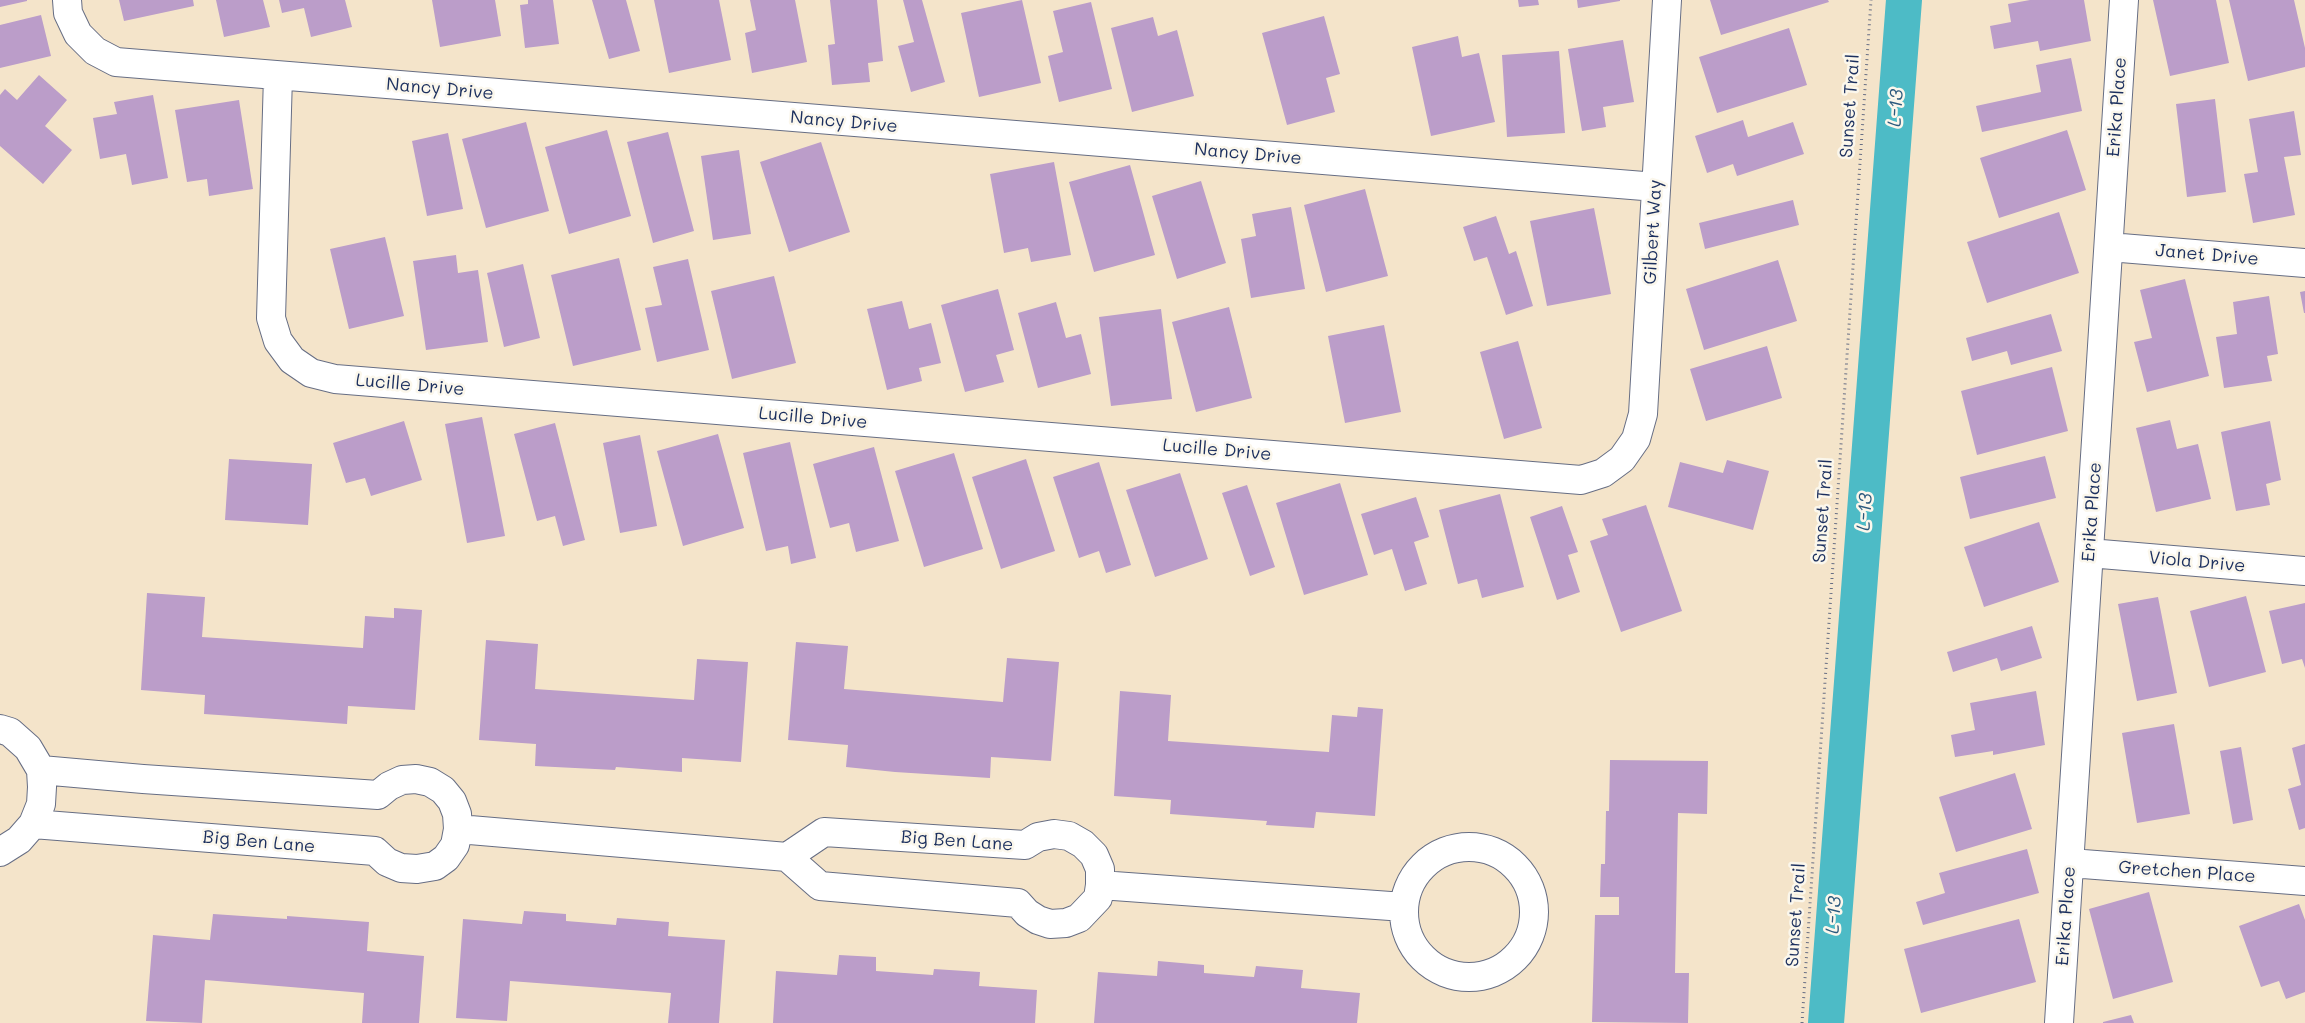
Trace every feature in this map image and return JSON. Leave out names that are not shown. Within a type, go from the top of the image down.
[{"type":"street","name":"Nancy Drive","points":[[67,0],[68,13],[78,34],[95,51],[116,62],[1656,187]]},
{"type":"street","name":"Gilbert Way","points":[[1622,459],[1636,439],[1642,414],[1667,0]]},
{"type":"street","name":"Erika Place","points":[[2059,1023],[2124,0]]},
{"type":"street","name":"Lucille Drive","points":[[278,76],[271,318],[278,340],[292,360],[311,373],[335,379],[1581,480],[1604,473],[1622,459]]},
{"type":"street","name":"Janet Drive","points":[[2109,247],[2305,263]]},
{"type":"street","name":"Viola Drive","points":[[2089,553],[2305,571]]},
{"type":"street","points":[[0,729],[10,732],[28,748],[41,770],[41,804],[33,824],[19,840],[0,852]]},
{"type":"street","name":"Big Ben Lane","points":[[33,824],[375,851],[387,862],[401,868],[417,869],[435,866],[446,858],[455,845],[458,829],[457,814],[452,801],[442,790],[430,782],[416,779],[402,780],[388,786],[378,795],[153,780],[41,770]]},
{"type":"street","points":[[458,829],[787,857],[820,886],[1018,903],[1026,913],[1050,924],[1066,923],[1079,918],[1098,898],[1100,885],[1404,907]]},
{"type":"street","name":"Big Ben Lane","points":[[787,857],[824,832],[1025,845],[1038,837],[1054,834],[1069,836],[1083,844],[1094,855],[1100,869],[1100,885]]},
{"type":"street","points":[[1461,846],[1483,848],[1504,856],[1510,861],[1520,871],[1531,890],[1535,912],[1531,933],[1521,952],[1506,966],[1488,975],[1466,978],[1446,974],[1428,963],[1414,947],[1406,928],[1404,907],[1409,885],[1422,867],[1440,853],[1461,846]]},
{"type":"street","name":"Gretchen Place","points":[[2070,863],[2305,881]]},
{"type":"path","name":"Sunset Trail","points":[[1802,1023],[1871,0]]},
{"type":"building","points":[[0,0],[27,0],[27,1],[0,7]]},
{"type":"building","points":[[119,0],[193,0],[194,6],[124,21]]},
{"type":"building","points":[[216,0],[263,0],[270,27],[224,37]]},
{"type":"building","points":[[279,0],[345,0],[352,27],[311,37],[304,8],[282,13]]},
{"type":"building","points":[[432,0],[495,0],[501,36],[440,47]]},
{"type":"building","points":[[528,0],[553,0],[559,44],[525,48],[520,5],[528,4]]},
{"type":"building","points":[[592,0],[626,0],[640,51],[609,59]]},
{"type":"building","points":[[654,0],[719,0],[731,60],[669,73]]},
{"type":"building","points":[[750,0],[795,0],[807,62],[752,73],[745,33],[756,30]]},
{"type":"building","points":[[830,0],[877,0],[883,61],[868,63],[870,82],[832,85],[828,45],[835,44]]},
{"type":"building","points":[[903,0],[922,0],[945,82],[911,92],[898,46],[914,42]]},
{"type":"building","points":[[1022,0],[1041,83],[979,97],[961,13]]},
{"type":"building","points":[[1518,0],[1538,0],[1539,5],[1519,7]]},
{"type":"building","points":[[1577,0],[1620,0],[1620,1],[1578,8]]},
{"type":"building","points":[[1710,0],[1828,0],[1829,2],[1721,35]]},
{"type":"building","points":[[2030,0],[2084,0],[2091,41],[2040,51],[2038,41],[1994,49],[1990,26],[2011,22],[2008,4]]},
{"type":"building","points":[[2153,0],[2216,0],[2229,63],[2170,76]]},
{"type":"building","points":[[2229,0],[2294,0],[2305,48],[2305,67],[2248,81]]},
{"type":"building","points":[[1091,2],[1112,89],[1059,102],[1048,56],[1063,52],[1053,11]]},
{"type":"building","points":[[41,15],[51,56],[0,68],[0,25]]},
{"type":"building","points":[[1324,16],[1340,74],[1326,78],[1335,112],[1287,125],[1262,33]]},
{"type":"building","points":[[1153,17],[1158,36],[1177,30],[1194,96],[1132,112],[1111,28]]},
{"type":"building","points":[[1789,28],[1807,85],[1717,113],[1699,57]]},
{"type":"building","points":[[1458,36],[1462,57],[1479,53],[1495,122],[1431,136],[1412,47]]},
{"type":"building","points":[[1623,40],[1634,102],[1603,107],[1606,127],[1582,131],[1568,49]]},
{"type":"building","points":[[1559,51],[1565,133],[1507,137],[1502,55]]},
{"type":"building","points":[[2071,58],[2082,111],[1982,132],[1976,106],[2041,92],[2036,65]]},
{"type":"building","points":[[39,75],[67,100],[45,126],[72,150],[43,184],[0,146],[0,95],[5,89],[17,100]]},
{"type":"building","points":[[153,95],[168,178],[132,185],[126,154],[100,159],[93,118],[117,114],[114,102]]},
{"type":"building","points":[[2215,99],[2226,192],[2187,197],[2176,104]]},
{"type":"building","points":[[239,100],[253,189],[209,196],[207,179],[187,182],[175,110]]},
{"type":"building","points":[[2294,111],[2301,155],[2284,157],[2295,215],[2253,223],[2244,174],[2258,172],[2249,119]]},
{"type":"building","points":[[1743,120],[1748,137],[1793,122],[1804,154],[1737,176],[1733,164],[1707,173],[1695,136]]},
{"type":"building","points":[[526,122],[549,211],[486,228],[462,139]]},
{"type":"building","points":[[607,130],[631,216],[569,234],[545,147]]},
{"type":"building","points":[[2067,130],[2086,190],[1999,218],[1980,158]]},
{"type":"building","points":[[668,132],[694,231],[653,243],[627,142]]},
{"type":"building","points":[[448,133],[463,209],[427,216],[412,141]]},
{"type":"building","points":[[821,142],[850,232],[789,252],[760,162]]},
{"type":"building","points":[[739,150],[751,234],[713,240],[701,156]]},
{"type":"building","points":[[1054,162],[1071,255],[1031,262],[1028,248],[1004,253],[990,174]]},
{"type":"building","points":[[1130,165],[1155,255],[1094,272],[1069,182]]},
{"type":"building","points":[[1201,181],[1226,263],[1177,279],[1152,196]]},
{"type":"building","points":[[1365,189],[1388,276],[1326,292],[1304,205]]},
{"type":"building","points":[[1793,200],[1799,225],[1705,249],[1699,223]]},
{"type":"building","points":[[1291,207],[1305,289],[1251,298],[1241,239],[1256,236],[1252,214]]},
{"type":"building","points":[[1594,208],[1611,294],[1547,306],[1530,221]]},
{"type":"building","points":[[2059,212],[2079,273],[1987,303],[1967,242]]},
{"type":"building","points":[[1496,216],[1509,254],[1516,251],[1533,306],[1506,315],[1487,257],[1474,261],[1463,227]]},
{"type":"building","points":[[385,237],[404,316],[349,329],[330,249]]},
{"type":"building","points":[[456,255],[458,273],[478,270],[488,342],[426,350],[413,261]]},
{"type":"building","points":[[619,258],[641,350],[573,366],[551,275]]},
{"type":"building","points":[[688,259],[709,350],[657,362],[645,308],[662,305],[653,267]]},
{"type":"building","points":[[1778,260],[1797,321],[1704,350],[1686,289]]},
{"type":"building","points":[[523,264],[540,338],[504,347],[487,273]]},
{"type":"building","points":[[774,276],[796,363],[732,379],[711,291]]},
{"type":"building","points":[[2185,279],[2209,376],[2147,392],[2134,342],[2152,338],[2140,290]]},
{"type":"building","points":[[998,289],[1014,350],[996,355],[1004,382],[965,392],[941,305]]},
{"type":"building","points":[[2305,291],[2305,313],[2304,313],[2300,292]]},
{"type":"building","points":[[2269,296],[2278,354],[2267,356],[2272,381],[2224,388],[2216,337],[2237,334],[2233,302]]},
{"type":"building","points":[[902,301],[909,329],[931,323],[941,363],[919,368],[922,381],[887,390],[867,309]]},
{"type":"building","points":[[1056,302],[1066,338],[1081,334],[1091,374],[1038,388],[1018,313]]},
{"type":"building","points":[[1229,307],[1252,398],[1196,412],[1172,322]]},
{"type":"building","points":[[1161,309],[1172,399],[1111,406],[1099,317]]},
{"type":"building","points":[[2051,314],[2062,351],[2011,365],[2007,351],[1972,361],[1966,338]]},
{"type":"building","points":[[1384,325],[1401,412],[1345,423],[1328,336]]},
{"type":"building","points":[[1518,341],[1542,428],[1504,439],[1480,352]]},
{"type":"building","points":[[1767,346],[1782,398],[1706,421],[1690,369]]},
{"type":"building","points":[[2052,367],[2068,431],[1977,455],[1961,391]]},
{"type":"building","points":[[482,417],[505,536],[467,543],[445,424]]},
{"type":"building","points":[[2170,420],[2177,449],[2198,444],[2211,499],[2156,512],[2136,428]]},
{"type":"building","points":[[404,421],[422,480],[371,496],[365,478],[346,483],[333,443]]},
{"type":"building","points":[[2270,421],[2281,480],[2266,484],[2270,505],[2236,511],[2221,432]]},
{"type":"building","points":[[555,423],[585,540],[563,546],[555,516],[537,521],[514,434]]},
{"type":"building","points":[[718,434],[744,528],[683,546],[657,451]]},
{"type":"building","points":[[640,435],[657,526],[620,533],[603,443]]},
{"type":"building","points":[[790,442],[816,558],[791,564],[788,546],[766,551],[743,453]]},
{"type":"building","points":[[874,447],[899,541],[856,552],[849,523],[830,528],[813,464]]},
{"type":"building","points":[[954,453],[983,549],[924,567],[895,471]]},
{"type":"building","points":[[2045,456],[2056,498],[1970,519],[1960,477]]},
{"type":"building","points":[[229,459],[312,464],[308,525],[225,520]]},
{"type":"building","points":[[1026,459],[1055,551],[1001,569],[972,477]]},
{"type":"building","points":[[1727,460],[1769,471],[1753,530],[1668,507],[1680,462],[1723,473]]},
{"type":"building","points":[[1099,462],[1131,565],[1106,573],[1099,551],[1079,558],[1053,477]]},
{"type":"building","points":[[1180,473],[1208,559],[1155,577],[1126,490]]},
{"type":"building","points":[[1340,483],[1368,575],[1304,595],[1276,503]]},
{"type":"building","points":[[1247,485],[1275,567],[1250,576],[1222,493]]},
{"type":"building","points":[[1500,494],[1524,587],[1482,598],[1477,579],[1458,584],[1439,510]]},
{"type":"building","points":[[1416,497],[1429,537],[1414,542],[1427,584],[1405,591],[1392,549],[1374,555],[1361,514]]},
{"type":"building","points":[[1646,505],[1682,611],[1621,632],[1590,541],[1608,535],[1602,519]]},
{"type":"building","points":[[1562,506],[1578,552],[1568,555],[1580,592],[1557,600],[1530,517]]},
{"type":"building","points":[[2039,522],[2059,582],[1984,607],[1964,547]]},
{"type":"building","points":[[147,593],[205,597],[202,637],[363,648],[365,616],[394,618],[394,608],[422,610],[415,710],[348,706],[347,724],[204,714],[205,695],[141,690]]},
{"type":"building","points":[[2246,596],[2266,672],[2209,687],[2190,611]]},
{"type":"building","points":[[2158,597],[2177,693],[2137,701],[2118,604]]},
{"type":"building","points":[[2305,603],[2305,668],[2302,659],[2282,664],[2269,611]]},
{"type":"building","points":[[2032,626],[2042,658],[2001,671],[1997,658],[1953,672],[1947,652]]},
{"type":"building","points":[[486,640],[538,644],[535,689],[694,700],[697,659],[748,662],[741,762],[682,758],[682,772],[616,767],[615,770],[535,766],[536,744],[479,740]]},
{"type":"building","points":[[796,642],[848,646],[844,689],[1003,702],[1007,658],[1059,662],[1051,761],[991,757],[990,778],[895,772],[846,767],[848,745],[788,740]]},
{"type":"building","points":[[1120,691],[1171,695],[1168,741],[1329,752],[1332,715],[1357,717],[1358,707],[1383,709],[1375,816],[1316,812],[1314,828],[1266,825],[1267,821],[1170,814],[1171,800],[1114,796]]},
{"type":"building","points":[[2036,691],[2045,745],[1993,755],[1993,751],[1955,757],[1951,735],[1975,730],[1970,703]]},
{"type":"building","points":[[2174,724],[2190,814],[2137,823],[2122,733]]},
{"type":"building","points":[[2305,744],[2305,828],[2299,830],[2288,789],[2301,785],[2292,748]]},
{"type":"building","points":[[2241,747],[2253,820],[2233,824],[2220,751]]},
{"type":"building","points":[[1610,760],[1708,761],[1707,814],[1678,813],[1675,973],[1689,973],[1688,1023],[1592,1022],[1595,915],[1619,915],[1619,897],[1600,897],[1601,864],[1605,864],[1606,811],[1609,811]]},
{"type":"building","points":[[2015,773],[2032,829],[1956,852],[1939,797]]},
{"type":"building","points":[[2027,849],[2039,893],[1923,925],[1916,902],[1945,893],[1939,873]]},
{"type":"building","points":[[2149,892],[2173,982],[2113,999],[2089,909]]},
{"type":"building","points":[[2299,904],[2305,920],[2305,992],[2286,999],[2279,981],[2261,987],[2239,926]]},
{"type":"building","points":[[524,911],[566,914],[566,921],[616,925],[617,918],[669,922],[668,936],[725,940],[719,1023],[668,1023],[671,993],[510,981],[507,1021],[456,1018],[463,919],[522,924]]},
{"type":"building","points":[[213,914],[287,919],[287,916],[369,922],[367,951],[424,956],[419,1023],[362,1023],[364,993],[205,980],[202,1023],[146,1021],[153,935],[210,940]]},
{"type":"building","points":[[2019,919],[2036,982],[1921,1013],[1904,949]]},
{"type":"building","points":[[839,955],[876,957],[876,971],[933,975],[934,969],[980,972],[979,986],[1037,990],[1035,1023],[773,1023],[776,971],[837,975]]},
{"type":"building","points":[[1158,961],[1204,965],[1204,973],[1254,977],[1256,966],[1303,970],[1301,988],[1360,993],[1357,1023],[1094,1023],[1098,972],[1157,976]]},
{"type":"building","points":[[2131,1015],[2134,1023],[2103,1023],[2103,1022]]},
{"type":"waterway","name":"L-13","points":[[1826,1023],[1904,0]]}]
